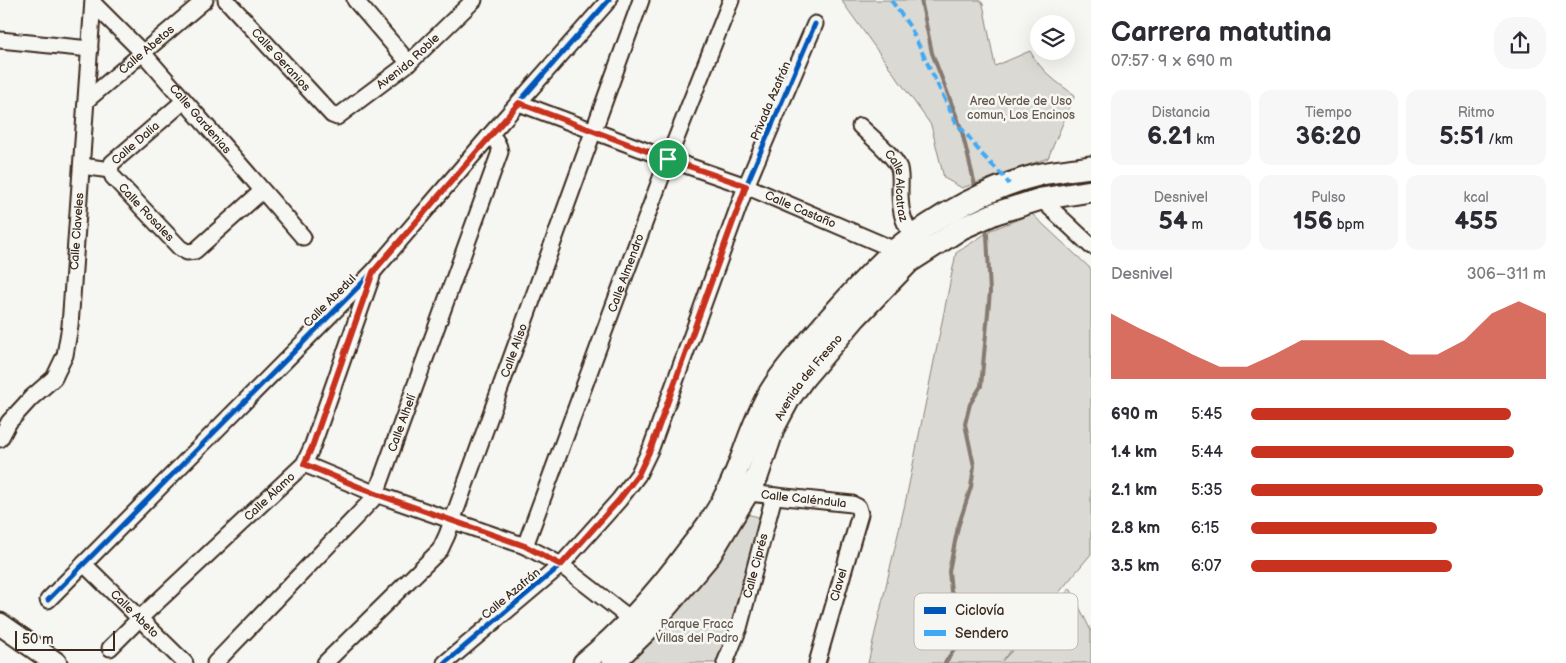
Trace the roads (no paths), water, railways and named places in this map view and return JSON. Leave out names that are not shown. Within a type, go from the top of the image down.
[{"type":"street","name":"Calle Abetos","points":[[87,100],[205,0]]},
{"type":"street","name":"Calle Geranios","points":[[226,0],[332,115],[337,117]]},
{"type":"street","points":[[355,0],[408,63]]},
{"type":"street","name":"Avenida Roble","points":[[337,117],[408,63],[474,0]]},
{"type":"street","name":"Calle Abedul","points":[[48,600],[373,272],[609,0]]},
{"type":"street","name":"Calle Aliso","points":[[325,663],[440,550],[641,0]]},
{"type":"street","name":"Calle Almendro","points":[[525,546],[668,159],[730,0]]},
{"type":"street","name":"Calle Gardenias","points":[[93,2],[143,53],[303,237]]},
{"type":"street","name":"Calle Claveles","points":[[0,439],[9,422],[31,398],[54,378],[64,355],[70,326],[93,2]]},
{"type":"street","name":"Privada Azafrán","points":[[746,186],[814,24]]},
{"type":"street","points":[[0,40],[90,49]]},
{"type":"street","name":"Calle Dalia","points":[[82,166],[110,170],[112,163],[184,101]]},
{"type":"street","name":"Calle Castaño","points":[[519,103],[746,186],[911,250]]},
{"type":"street","name":"Calle Alcatraz","points":[[860,126],[894,160],[898,167],[901,213],[911,250]]},
{"type":"street","name":"Calle Alhelí","points":[[215,663],[376,494],[500,152],[500,146],[490,135]]},
{"type":"street","name":"Avenida del Fresno","points":[[613,663],[661,587],[716,512],[726,494],[754,424],[770,392],[797,356],[840,307],[911,250],[959,207],[1004,187],[1041,175],[1091,167]]},
{"type":"street","name":"Calle Rosales","points":[[110,170],[113,177],[166,234],[180,248],[187,252],[195,251],[262,191]]},
{"type":"street","name":"Calle Azafrán","points":[[445,663],[561,565],[619,500],[638,475],[651,448],[746,186]]},
{"type":"street","name":"Avenida del Fresno","points":[[638,625],[710,556],[758,477],[774,427],[789,400],[804,378],[911,250],[1010,208],[1041,199],[1091,191]]},
{"type":"street","points":[[1041,199],[1091,246]]},
{"type":"street","name":"Calle Álamo","points":[[110,648],[304,464],[312,447],[373,272]]},
{"type":"street","points":[[304,464],[376,494],[525,546],[561,565],[638,625],[584,663]]},
{"type":"street","name":"Calle Caléndula","points":[[748,493],[852,504],[858,507]]},
{"type":"street","name":"Calle Ciprés","points":[[725,663],[739,628],[774,496]]},
{"type":"street","name":"Clavel","points":[[817,663],[860,514],[858,507]]},
{"type":"street","name":"Calle Abeto","points":[[84,564],[185,663]]},
{"type":"street","points":[[0,624],[56,663]]},
{"type":"waterway","points":[[921,0],[932,53],[961,128],[976,189]]},
{"type":"waterway","points":[[952,593],[949,571],[958,527],[971,487],[974,466],[965,424],[970,404],[981,386],[990,292],[985,225]]},
{"type":"waterway","points":[[945,663],[954,650]]},
{"type":"park label","name":"Area Verde de Uso comun, Los Encinos","points":[[1021,108]]},
{"type":"park label","name":"Parque Fracc Villas del Padro","points":[[697,631]]}]
